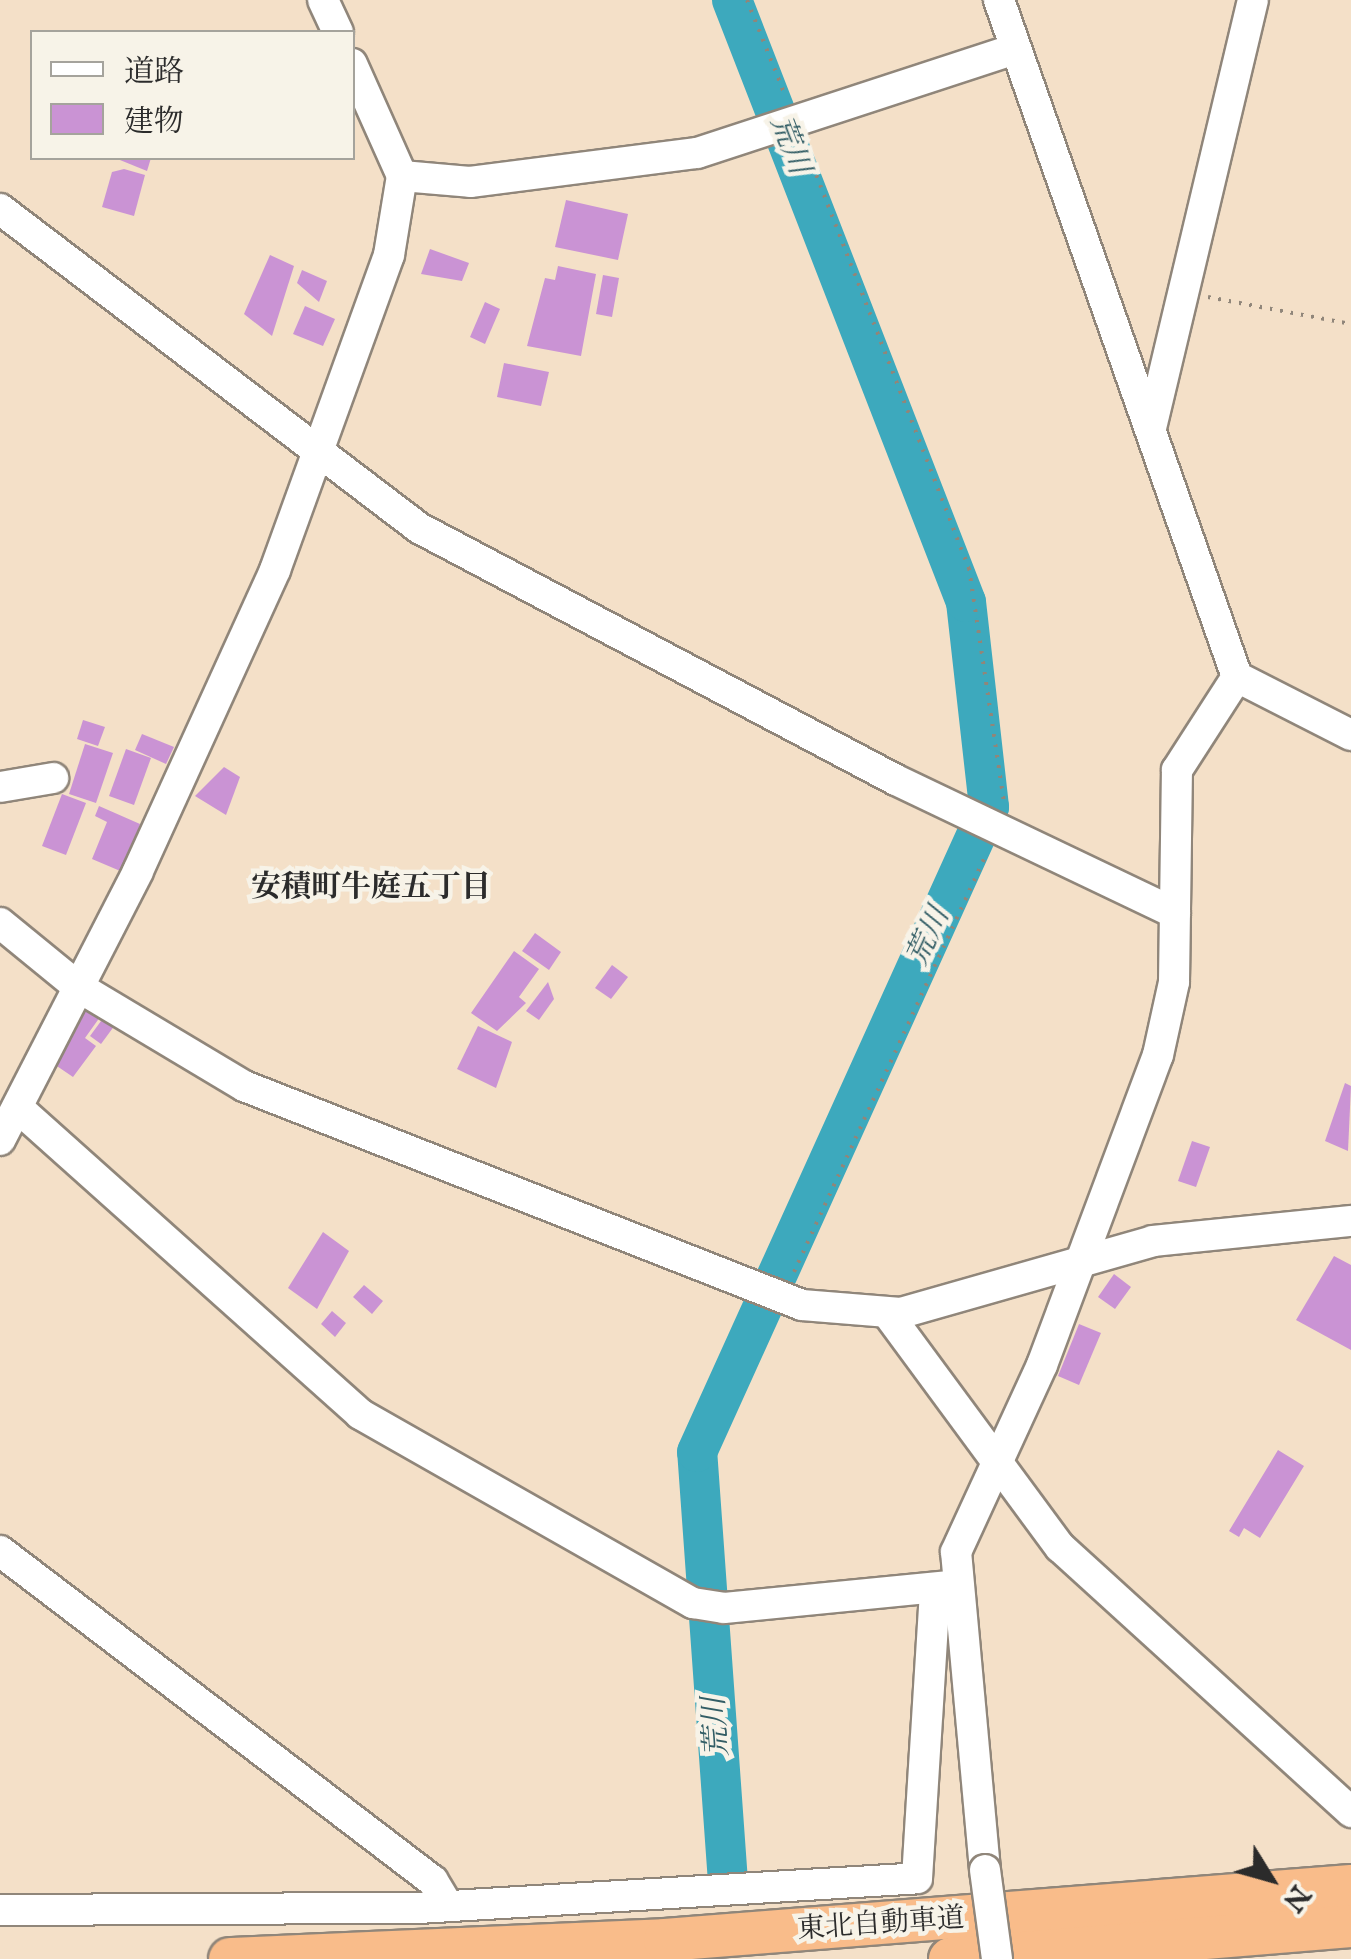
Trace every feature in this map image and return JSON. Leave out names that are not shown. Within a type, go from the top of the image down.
[{"type":"highway","name":"東北自動車道","points":[[230,1959],[665,1940],[1351,1886]]},
{"type":"highway","name":"東北自動車道","points":[[950,1959],[1351,1926]]},
{"type":"street","points":[[323,0],[337,30]]},
{"type":"street","points":[[999,0],[1237,677],[1351,735]]},
{"type":"street","points":[[1152,428],[1189,293],[1253,0]]},
{"type":"street","points":[[402,176],[470,182],[631,164],[796,123],[1015,49]]},
{"type":"street","points":[[0,1140],[77,986],[323,457],[390,255],[402,176],[355,71]]},
{"type":"street","points":[[0,209],[419,528],[998,828],[1175,914]]},
{"type":"street","points":[[0,1910],[447,1904],[917,1878],[943,1588],[961,1529],[996,1464],[1083,1257],[1167,1028],[1175,914],[1177,770],[1237,677]]},
{"type":"street","points":[[0,787],[53,778]]},
{"type":"street","points":[[0,923],[77,986],[244,1086],[782,1299],[888,1314],[1083,1257],[1351,1220]]},
{"type":"street","points":[[18,1108],[360,1414],[693,1603],[943,1588]]},
{"type":"street","points":[[888,1314],[1060,1547],[1351,1812]]},
{"type":"street","points":[[0,1551],[434,1880],[447,1904]]},
{"type":"street","points":[[943,1588],[997,1959]]},
{"type":"path","points":[[746,0],[970,568],[1004,792],[998,828],[782,1299]]},
{"type":"path","points":[[1189,293],[1351,324]]},
{"type":"building","points":[[120,160],[150,160],[147,171]]},
{"type":"building","points":[[124,169],[145,175],[134,216],[102,207],[112,172]]},
{"type":"building","points":[[566,200],[628,214],[618,260],[555,247]]},
{"type":"building","points":[[430,249],[469,263],[462,281],[421,274]]},
{"type":"building","points":[[270,255],[294,266],[272,336],[244,314]]},
{"type":"building","points":[[558,266],[596,274],[581,356],[527,346],[545,278],[555,280]]},
{"type":"building","points":[[302,270],[327,281],[319,302],[297,283]]},
{"type":"building","points":[[603,275],[619,278],[612,317],[596,314]]},
{"type":"building","points":[[485,302],[500,309],[485,344],[470,337]]},
{"type":"building","points":[[305,306],[335,319],[323,346],[293,334]]},
{"type":"building","points":[[504,363],[549,372],[541,406],[497,397]]},
{"type":"building","points":[[83,720],[105,727],[98,746],[77,739]]},
{"type":"building","points":[[142,734],[174,747],[166,764],[135,750]]},
{"type":"building","points":[[85,744],[113,753],[96,803],[69,794]]},
{"type":"building","points":[[126,749],[151,758],[134,805],[109,796]]},
{"type":"building","points":[[224,767],[240,777],[226,815],[195,796]]},
{"type":"building","points":[[62,794],[86,803],[66,855],[42,846]]},
{"type":"building","points":[[99,806],[140,824],[125,873],[92,859],[107,822],[95,816]]},
{"type":"building","points":[[535,933],[561,952],[549,970],[522,951]]},
{"type":"building","points":[[514,951],[539,969],[519,997],[526,1003],[497,1031],[471,1013]]},
{"type":"building","points":[[612,965],[628,977],[611,999],[595,988]]},
{"type":"building","points":[[548,982],[554,999],[539,1020],[526,1011]]},
{"type":"building","points":[[81,1003],[100,1017],[85,1038],[96,1046],[73,1077],[48,1060]]},
{"type":"building","points":[[104,1017],[115,1025],[101,1044],[90,1036]]},
{"type":"building","points":[[478,1026],[512,1042],[496,1088],[457,1069]]},
{"type":"building","points":[[1345,1083],[1351,1086],[1348,1151],[1325,1141]]},
{"type":"building","points":[[1192,1141],[1210,1147],[1196,1187],[1178,1181]]},
{"type":"building","points":[[323,1232],[349,1251],[317,1309],[288,1288]]},
{"type":"building","points":[[1334,1256],[1351,1265],[1351,1350],[1296,1320]]},
{"type":"building","points":[[1114,1274],[1131,1287],[1115,1309],[1098,1297]]},
{"type":"building","points":[[364,1285],[383,1301],[372,1314],[353,1297]]},
{"type":"building","points":[[332,1311],[346,1323],[335,1337],[321,1324]]},
{"type":"building","points":[[1079,1324],[1101,1333],[1079,1385],[1058,1376]]},
{"type":"building","points":[[1278,1450],[1304,1466],[1260,1538],[1244,1528],[1239,1537],[1229,1531]]},
{"type":"waterway","name":"荒川","points":[[728,1882],[697,1452],[989,807],[966,602],[732,0]]},
{"type":"district","name":"安積町牛庭五丁目","points":[[371,888]]}]
